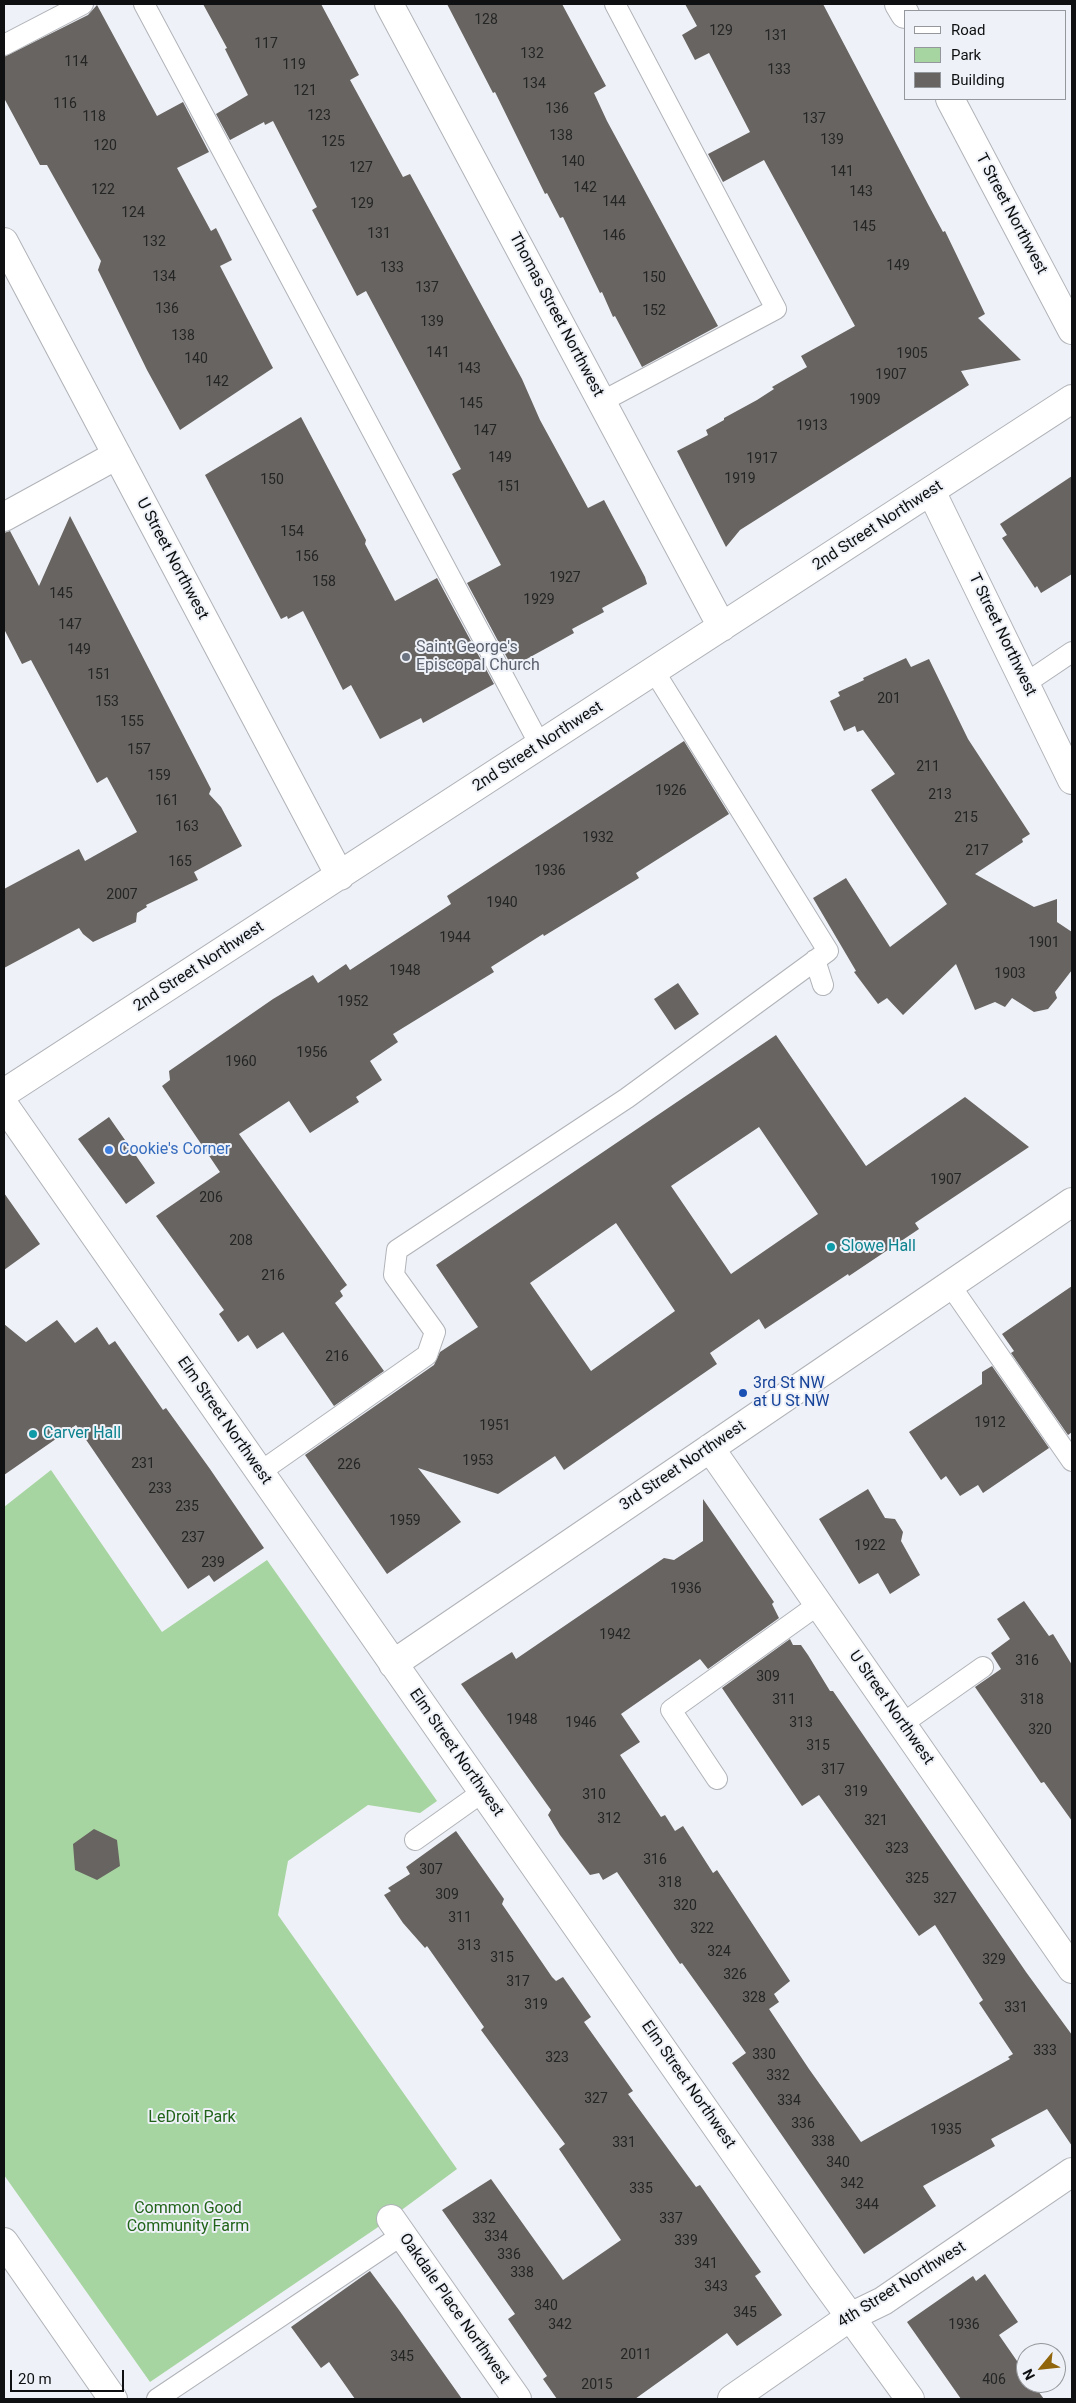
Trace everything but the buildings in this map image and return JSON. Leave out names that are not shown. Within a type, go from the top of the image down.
[{"type":"street","name":"Thomas Street Northwest","points":[[389,4],[722,627]]},
{"type":"street","name":"T Street Northwest","points":[[951,100],[1072,330]]},
{"type":"street","name":"U Street Northwest","points":[[4,242],[340,876]]},
{"type":"street","name":"2nd Street Northwest","points":[[4,1093],[1072,399]]},
{"type":"street","points":[[4,516],[117,456]]},
{"type":"street","name":"T Street Northwest","points":[[931,490],[1072,780]]},
{"type":"street","name":"Elm Street Northwest","points":[[4,1105],[850,2317],[910,2399]]},
{"type":"street","name":"3rd Street Northwest","points":[[393,1664],[1072,1202]]},
{"type":"street","name":"U Street Northwest","points":[[710,1448],[1072,1969]]},
{"type":"street","name":"4th Street Northwest","points":[[732,2399],[850,2317],[882,2301],[1072,2172]]},
{"type":"street","name":"Oakdale Place Northwest","points":[[396,2227],[518,2399]]},
{"type":"street","points":[[4,2242],[113,2399]]},
{"type":"lane","points":[[4,46],[83,4]]},
{"type":"lane","points":[[144,4],[540,745]]},
{"type":"lane","points":[[601,402],[776,309],[616,4]]},
{"type":"lane","points":[[1026,683],[1072,652]]},
{"type":"lane","points":[[260,1472],[427,1355],[435,1332],[394,1275],[397,1250],[627,1098],[828,951],[654,671]]},
{"type":"lane","points":[[815,960],[823,985]]},
{"type":"lane","points":[[950,1285],[1072,1461]]},
{"type":"lane","points":[[717,1779],[671,1710],[819,1604]]},
{"type":"lane","points":[[902,1724],[983,1667]]},
{"type":"lane","points":[[415,1840],[484,1791]]},
{"type":"lane","points":[[157,2399],[396,2227]]},
{"type":"green space","name":"LeDroit Park","points":[[51,1470],[162,1632],[267,1560],[437,1801],[420,1813],[368,1805],[288,1861],[278,1915],[457,2169],[384,2223],[150,2382],[4,2175],[4,1507]]},
{"type":"place","name":"Saint George's Episcopal Church","points":[[406,657]]},
{"type":"place","name":"Cookie's Corner","points":[[109,1150]]},
{"type":"place","name":"Slowe Hall","points":[[831,1247]]},
{"type":"place","name":"3rd St NW at U St NW","points":[[743,1393]]},
{"type":"place","name":"Carver Hall","points":[[33,1434]]},
{"type":"park label","name":"Common Good Community Farm","points":[[188,2218]]}]
